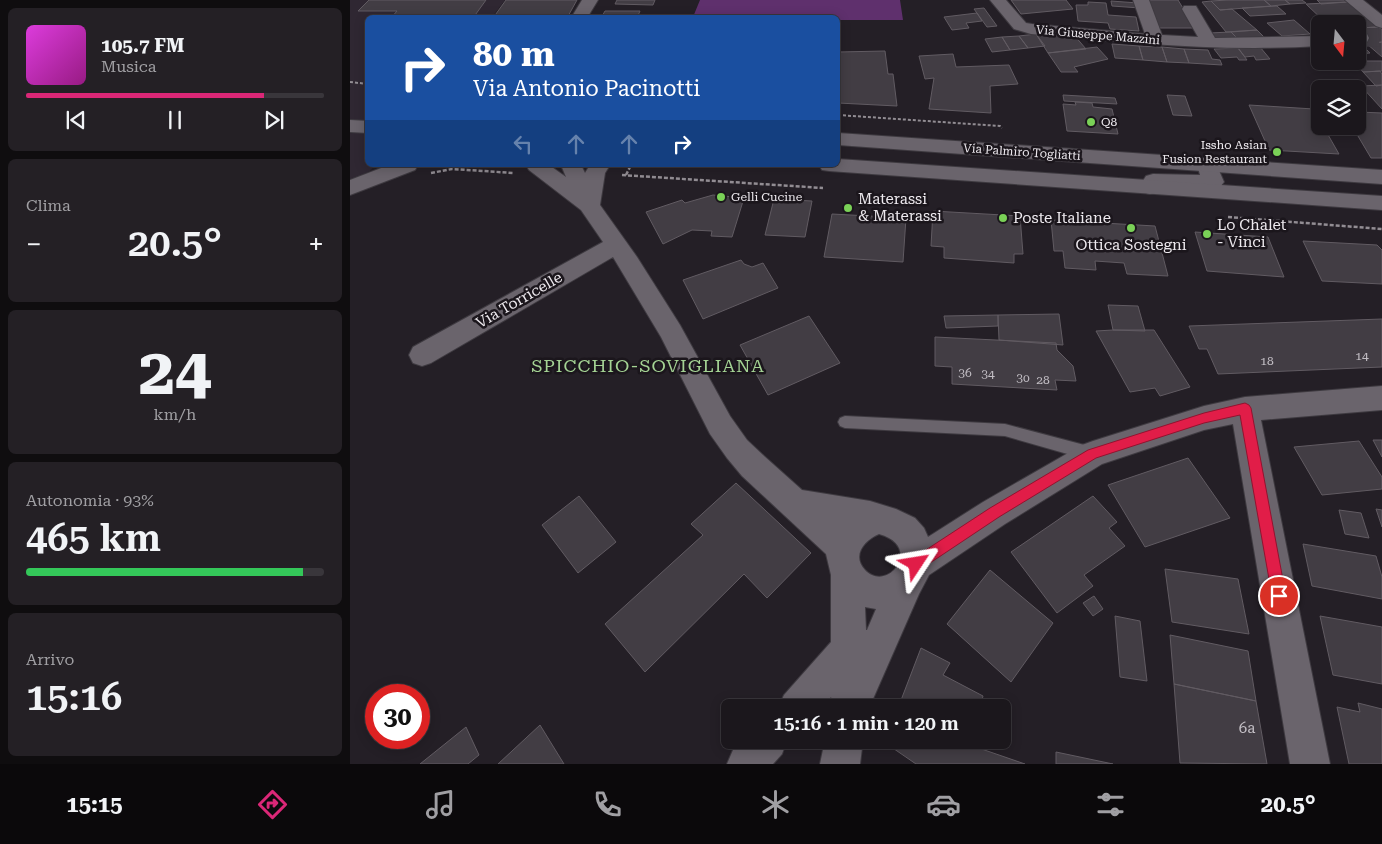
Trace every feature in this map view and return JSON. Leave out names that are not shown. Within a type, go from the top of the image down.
[{"type":"street","points":[[582,15],[590,0]]},
{"type":"street","name":"Via Giuseppe Mazzini","points":[[998,0],[1020,26],[1031,29],[1156,41],[1210,44],[1311,42]]},
{"type":"street","points":[[1141,0],[1156,41]]},
{"type":"street","points":[[1353,0],[1382,22]]},
{"type":"street","points":[[1190,10],[1210,44]]},
{"type":"street","name":"Via Palmiro Togliatti","points":[[840,139],[1382,177]]},
{"type":"street","name":"Via Palmiro Togliatti","points":[[1150,187],[1153,181],[1214,182],[1207,164]]},
{"type":"street","name":"Via Palmiro Togliatti","points":[[840,166],[1382,203]]},
{"type":"street","points":[[539,167],[589,205]]},
{"type":"street","points":[[572,167],[589,205],[629,263],[670,332],[720,425],[753,466],[797,504],[845,562],[857,586],[868,592],[877,594],[891,592],[911,562],[1093,454],[1204,418],[1245,408],[1382,398]]},
{"type":"street","points":[[589,205],[595,173],[599,167]]},
{"type":"street","points":[[356,185],[384,170],[419,168]]},
{"type":"street","name":"Via Torricelle","points":[[422,356],[616,245]]},
{"type":"street","points":[[1245,408],[1310,764]]},
{"type":"street","points":[[797,504],[892,522],[904,528],[911,562],[856,699]]},
{"type":"street","points":[[848,699],[849,648],[845,562],[851,532],[866,522],[878,519]]},
{"type":"street","points":[[805,699],[849,648],[886,626]]},
{"type":"street","points":[[747,764],[760,749]]},
{"type":"street","points":[[840,764],[843,749]]},
{"type":"lane","points":[[845,422],[1005,430],[1093,454]]},
{"type":"path","points":[[350,82],[365,84]]},
{"type":"path","points":[[626,175],[631,167]]},
{"type":"path","points":[[419,168],[516,173]]},
{"type":"shaded area","points":[[350,0],[505,0],[494,15],[365,15],[365,167],[373,167],[370,171],[350,181]]},
{"type":"shaded area","points":[[700,0],[900,0],[903,20],[840,20],[840,15],[694,15]]},
{"type":"building","points":[[369,0],[486,0],[475,15],[394,15],[397,11],[358,11]]},
{"type":"building","points":[[506,0],[577,0],[569,15],[495,15]]},
{"type":"building","points":[[617,0],[655,0],[653,5],[615,4]]},
{"type":"building","points":[[1011,0],[1066,0],[1073,9],[1021,14]]},
{"type":"building","points":[[1146,0],[1178,0],[1195,28],[1157,28]]},
{"type":"building","points":[[1264,0],[1271,6],[1220,10],[1211,1]]},
{"type":"building","points":[[1264,0],[1285,0],[1290,4],[1271,6]]},
{"type":"building","points":[[1285,0],[1302,0],[1306,3],[1290,4]]},
{"type":"building","points":[[1317,0],[1344,0],[1347,2],[1321,4]]},
{"type":"building","points":[[1111,1],[1138,3],[1140,8],[1112,6]]},
{"type":"building","points":[[1211,1],[1220,10],[1232,9],[1257,30],[1226,32],[1202,2]]},
{"type":"building","points":[[1088,2],[1106,3],[1108,15],[1136,17],[1139,31],[1110,29],[1108,23],[1078,21],[1076,5],[1088,5]]},
{"type":"building","points":[[1347,2],[1363,15],[1318,15],[1306,4]]},
{"type":"building","points":[[1277,6],[1286,14],[1250,16],[1242,8]]},
{"type":"building","points":[[984,8],[997,26],[987,27],[974,9]]},
{"type":"building","points":[[605,11],[640,11],[638,15],[603,15]]},
{"type":"building","points":[[977,13],[982,21],[966,23],[969,28],[952,30],[944,17]]},
{"type":"building","points":[[1366,17],[1378,27],[1366,28]]},
{"type":"building","points":[[1294,20],[1310,34],[1282,36],[1267,23]]},
{"type":"building","points":[[1378,27],[1382,29],[1382,42],[1366,43],[1366,28]]},
{"type":"building","points":[[1257,30],[1267,40],[1241,42],[1231,32]]},
{"type":"building","points":[[1231,32],[1239,40],[1216,41],[1209,33]]},
{"type":"building","points":[[1036,34],[1074,35],[1086,49],[1048,53]]},
{"type":"building","points":[[1036,34],[1045,46],[1028,48],[1019,36]]},
{"type":"building","points":[[1019,36],[1028,48],[1010,50],[1002,37]]},
{"type":"building","points":[[1002,37],[1010,50],[992,52],[985,39]]},
{"type":"building","points":[[1382,42],[1382,57],[1367,44]]},
{"type":"building","points":[[1112,44],[1139,46],[1143,60],[1115,58]]},
{"type":"building","points":[[1139,46],[1162,47],[1167,62],[1143,60]]},
{"type":"building","points":[[1097,47],[1108,59],[1074,67],[1078,72],[1061,72],[1048,53]]},
{"type":"building","points":[[1162,47],[1184,49],[1189,63],[1167,62]]},
{"type":"building","points":[[1260,47],[1270,59],[1256,60],[1254,56],[1245,57],[1238,48]]},
{"type":"building","points":[[1238,48],[1247,60],[1239,60],[1237,57],[1221,58],[1214,49]]},
{"type":"building","points":[[1184,49],[1208,50],[1212,59],[1220,60],[1222,65],[1189,63]]},
{"type":"building","points":[[885,51],[888,74],[893,74],[897,106],[840,103],[840,52]]},
{"type":"building","points":[[953,54],[956,67],[1009,65],[1018,84],[990,86],[991,113],[929,109],[934,78],[925,79],[919,56]]},
{"type":"building","points":[[1366,61],[1382,61],[1382,71],[1363,72],[1361,70],[1366,70]]},
{"type":"building","points":[[1380,71],[1382,74],[1382,85],[1376,86],[1363,72]]},
{"type":"building","points":[[1382,85],[1382,109],[1366,91],[1366,86]]},
{"type":"building","points":[[1063,95],[1115,98],[1117,104],[1064,101]]},
{"type":"building","points":[[1167,95],[1185,96],[1192,116],[1173,115]]},
{"type":"building","points":[[1075,102],[1092,103],[1093,107],[1112,109],[1118,134],[1067,131],[1063,104],[1076,105]]},
{"type":"building","points":[[1249,105],[1311,109],[1311,135],[1328,135],[1339,154],[1269,150]]},
{"type":"building","points":[[1366,112],[1382,113],[1382,158],[1371,158],[1357,135],[1366,135]]},
{"type":"building","points":[[713,195],[744,198],[732,237],[711,236],[712,231],[692,230],[663,244],[646,212],[682,200],[685,203]]},
{"type":"building","points":[[774,199],[812,201],[805,237],[765,235]]},
{"type":"building","points":[[933,211],[1020,216],[1023,254],[1014,254],[1014,263],[944,258],[944,247],[931,246]]},
{"type":"building","points":[[832,214],[906,218],[903,262],[824,257]]},
{"type":"building","points":[[1051,220],[1155,226],[1168,276],[1127,274],[1124,263],[1095,261],[1096,270],[1065,268],[1063,251],[1054,251]]},
{"type":"building","points":[[1195,232],[1268,237],[1284,277],[1207,271]]},
{"type":"building","points":[[1303,241],[1377,245],[1382,250],[1382,284],[1322,281]]},
{"type":"building","points":[[741,260],[744,264],[752,267],[763,263],[778,288],[703,319],[683,280]]},
{"type":"building","points":[[1108,305],[1138,306],[1145,331],[1113,330]]},
{"type":"building","points":[[1059,314],[1063,345],[999,340],[998,315]]},
{"type":"building","points":[[998,315],[998,326],[946,328],[944,316]]},
{"type":"building","points":[[809,316],[840,363],[768,395],[740,345]]},
{"type":"building","points":[[1382,319],[1382,367],[1218,374],[1207,349],[1199,349],[1189,326]]},
{"type":"building","points":[[1154,330],[1190,387],[1160,396],[1155,388],[1130,392],[1096,331]]},
{"type":"building","points":[[935,337],[1056,343],[1057,350],[1073,366],[1076,381],[1055,380],[1057,390],[952,384],[952,367],[935,366]]},
{"type":"building","points":[[1373,440],[1382,440],[1382,457]]},
{"type":"building","points":[[1359,441],[1382,477],[1382,489],[1322,495],[1294,447]]},
{"type":"building","points":[[1188,458],[1230,518],[1145,547],[1108,485]]},
{"type":"building","points":[[736,483],[811,553],[767,598],[744,574],[645,672],[605,624],[703,535],[691,524]]},
{"type":"building","points":[[579,496],[616,542],[578,573],[542,525]]},
{"type":"building","points":[[1093,496],[1117,522],[1109,528],[1125,546],[1084,575],[1093,586],[1057,613],[1011,552]]},
{"type":"building","points":[[1376,509],[1382,510],[1382,527]]},
{"type":"building","points":[[1339,510],[1361,513],[1369,538],[1345,534]]},
{"type":"building","points":[[1303,544],[1376,556],[1382,577],[1382,599],[1312,586]]},
{"type":"building","points":[[1165,569],[1238,579],[1249,634],[1172,622]]},
{"type":"building","points":[[990,570],[1053,623],[1011,682],[947,624]]},
{"type":"building","points":[[1094,596],[1103,609],[1093,616],[1083,603]]},
{"type":"building","points":[[1115,616],[1140,621],[1147,681],[1120,677]]},
{"type":"building","points":[[1320,616],[1382,627],[1382,684],[1333,675]]},
{"type":"building","points":[[1170,635],[1248,651],[1256,701],[1174,684]]},
{"type":"building","points":[[921,648],[950,663],[943,675],[983,696],[982,699],[901,699]]},
{"type":"building","points":[[1174,684],[1256,701],[1267,764],[1180,763]]},
{"type":"building","points":[[1358,703],[1382,709],[1382,764],[1349,764],[1337,707],[1360,712]]},
{"type":"building","points":[[540,725],[564,764],[498,764]]},
{"type":"building","points":[[466,727],[479,755],[468,764],[420,764]]},
{"type":"building","points":[[894,749],[982,749],[1025,764],[916,764]]},
{"type":"building","points":[[1056,752],[1113,764],[1056,764]]},
{"type":"tunnel","points":[[1366,38],[1382,37]]},
{"type":"place","name":"Q8","points":[[1091,122]]},
{"type":"place","name":"Issho Asian Fusion Restaurant","points":[[1277,152]]},
{"type":"place","name":"Gelli Cucine","points":[[721,197]]},
{"type":"place","name":"Materassi & Materassi","points":[[848,208]]},
{"type":"place","name":"Poste Italiane","points":[[1003,218]]},
{"type":"place","name":"Ottica Sostegni","points":[[1131,228]]},
{"type":"place","name":"Lo Chalet - Vinci","points":[[1207,234]]},
{"type":"district","name":"SPICCHIO-SOVIGLIANA","points":[[648,365]]},
{"type":"route","points":[[916,564],[994,513],[1093,454],[1204,418],[1245,408],[1279,596]]}]
